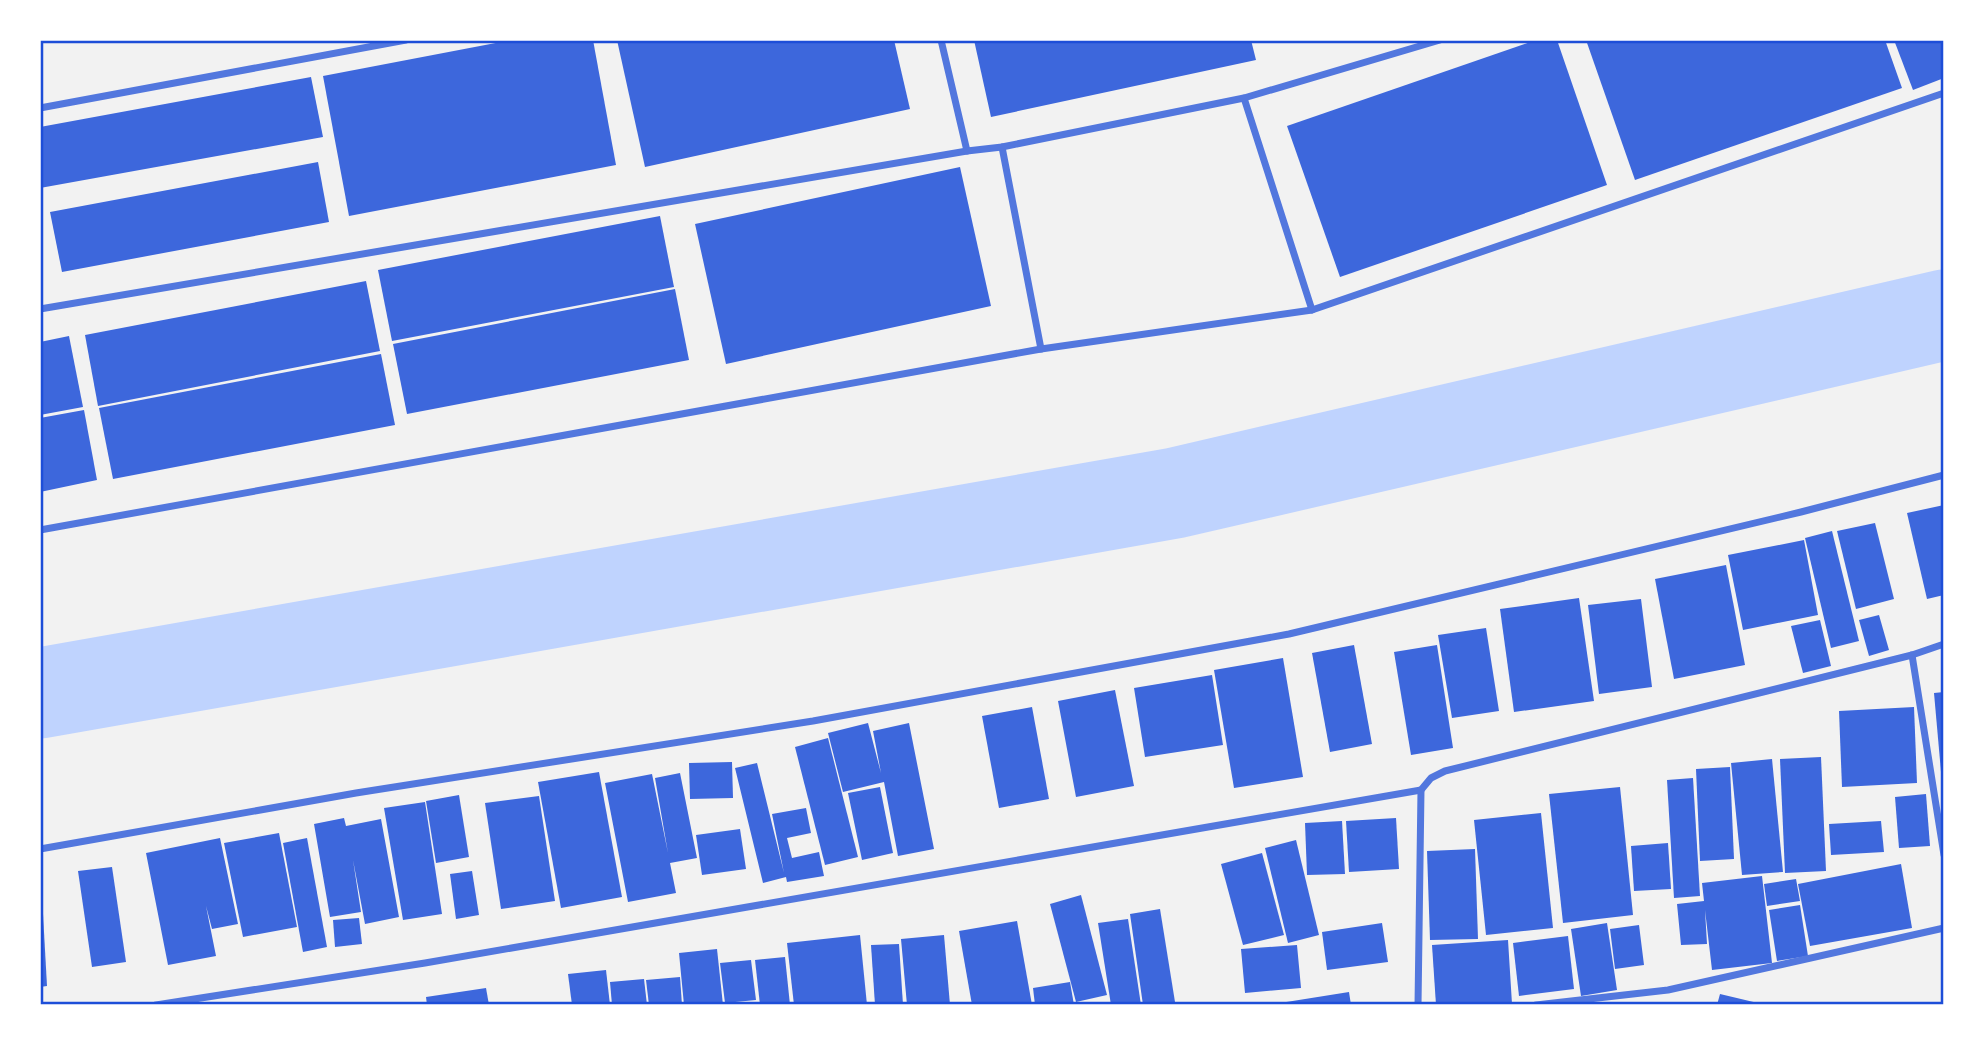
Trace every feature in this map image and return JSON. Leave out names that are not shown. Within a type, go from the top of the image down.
[{"type":"street","points":[[40,108],[406,40]]},
{"type":"street","points":[[941,40],[967,151]]},
{"type":"street","points":[[40,309],[1002,147],[1244,98],[1440,40]]},
{"type":"street","points":[[40,530],[1041,349],[1311,310],[1944,93]]},
{"type":"street","points":[[1244,98],[1311,310]]},
{"type":"street","points":[[1002,147],[1041,349]]},
{"type":"street","points":[[40,849],[356,793],[813,721],[1289,634],[1944,475]]},
{"type":"street","points":[[1419,1005],[1421,790],[1431,778],[1445,771],[1912,655],[1944,644]]},
{"type":"street","points":[[1912,655],[1944,855]]},
{"type":"street","points":[[156,1005],[439,961],[1421,790]]},
{"type":"street","points":[[1536,1005],[1668,990],[1944,928]]},
{"type":"building","points":[[511,40],[593,40],[616,165],[349,216],[323,76]]},
{"type":"building","points":[[617,40],[894,40],[910,109],[645,167]]},
{"type":"building","points":[[974,40],[1251,40],[1256,60],[991,117]]},
{"type":"building","points":[[1536,40],[1557,40],[1607,185],[1340,277],[1287,126]]},
{"type":"building","points":[[1586,40],[1885,40],[1902,88],[1635,180]]},
{"type":"building","points":[[1894,40],[1944,40],[1944,78],[1913,90]]},
{"type":"building","points":[[311,77],[323,137],[40,188],[40,127]]},
{"type":"building","points":[[318,162],[329,222],[62,272],[50,212]]},
{"type":"building","points":[[960,167],[991,306],[726,364],[695,224]]},
{"type":"building","points":[[660,216],[674,287],[392,341],[378,270]]},
{"type":"building","points":[[366,281],[380,351],[98,406],[85,335]]},
{"type":"building","points":[[675,289],[689,360],[407,414],[393,344]]},
{"type":"building","points":[[69,336],[83,407],[40,415],[40,342]]},
{"type":"building","points":[[381,354],[395,425],[113,479],[99,408]]},
{"type":"building","points":[[84,410],[97,480],[40,492],[40,418]]},
{"type":"building","points":[[1944,505],[1944,595],[1927,599],[1907,513]]},
{"type":"building","points":[[1875,523],[1894,599],[1856,609],[1837,531]]},
{"type":"building","points":[[1832,531],[1859,641],[1831,648],[1805,538]]},
{"type":"building","points":[[1804,540],[1818,615],[1743,630],[1728,555]]},
{"type":"building","points":[[1726,565],[1745,665],[1674,679],[1655,579]]},
{"type":"building","points":[[1579,598],[1594,701],[1514,712],[1500,609]]},
{"type":"building","points":[[1641,599],[1652,687],[1599,694],[1588,605]]},
{"type":"building","points":[[1879,615],[1889,650],[1869,656],[1859,620]]},
{"type":"building","points":[[1820,620],[1831,666],[1803,673],[1791,626]]},
{"type":"building","points":[[1486,628],[1499,711],[1452,718],[1438,635]]},
{"type":"building","points":[[1354,645],[1372,744],[1330,752],[1312,653]]},
{"type":"building","points":[[1437,645],[1453,748],[1411,755],[1394,652]]},
{"type":"building","points":[[1283,658],[1303,777],[1234,788],[1214,670]]},
{"type":"building","points":[[1212,675],[1223,745],[1145,757],[1134,688]]},
{"type":"building","points":[[1115,690],[1134,786],[1076,797],[1058,701]]},
{"type":"building","points":[[1944,692],[1944,783],[1942,783],[1934,693]]},
{"type":"building","points":[[1032,707],[1049,799],[999,808],[982,716]]},
{"type":"building","points":[[1914,707],[1917,783],[1842,787],[1839,711]]},
{"type":"building","points":[[868,723],[881,773],[873,731],[909,723],[934,849],[898,856],[884,782],[843,792],[828,733]]},
{"type":"building","points":[[828,738],[858,857],[825,865],[795,747]]},
{"type":"building","points":[[1821,757],[1826,871],[1785,873],[1780,759]]},
{"type":"building","points":[[1772,759],[1783,872],[1742,875],[1731,763]]},
{"type":"building","points":[[732,762],[733,798],[690,799],[689,763]]},
{"type":"building","points":[[757,763],[784,873],[772,814],[806,808],[811,833],[787,838],[792,858],[819,852],[824,876],[787,882],[786,877],[763,883],[735,768]]},
{"type":"building","points":[[1730,767],[1734,859],[1700,861],[1696,769]]},
{"type":"building","points":[[599,772],[622,897],[561,908],[538,782]]},
{"type":"building","points":[[680,773],[697,858],[670,863],[676,893],[628,902],[605,783],[652,774],[668,853],[655,778]]},
{"type":"building","points":[[1693,778],[1700,896],[1674,898],[1667,780]]},
{"type":"building","points":[[880,787],[893,853],[862,860],[848,793]]},
{"type":"building","points":[[1620,787],[1633,915],[1563,923],[1549,794]]},
{"type":"building","points":[[1926,794],[1930,846],[1899,848],[1895,797]]},
{"type":"building","points":[[459,795],[469,857],[436,863],[426,801]]},
{"type":"building","points":[[539,796],[555,901],[501,909],[485,803]]},
{"type":"building","points":[[425,802],[442,914],[403,920],[384,808]]},
{"type":"building","points":[[1541,813],[1553,928],[1486,935],[1474,820]]},
{"type":"building","points":[[344,818],[346,826],[381,819],[399,917],[365,924],[353,860],[361,912],[330,917],[314,824]]},
{"type":"building","points":[[1396,818],[1399,869],[1349,872],[1346,821]]},
{"type":"building","points":[[1342,821],[1345,874],[1307,875],[1305,823]]},
{"type":"building","points":[[1881,821],[1884,852],[1831,855],[1829,824]]},
{"type":"building","points":[[740,829],[746,869],[702,875],[696,835]]},
{"type":"building","points":[[279,833],[297,927],[243,937],[224,843]]},
{"type":"building","points":[[220,838],[238,924],[212,929],[206,906],[216,956],[168,965],[146,853]]},
{"type":"building","points":[[307,838],[327,947],[303,952],[283,843]]},
{"type":"building","points":[[1296,840],[1319,935],[1288,943],[1265,848]]},
{"type":"building","points":[[1668,843],[1671,889],[1634,891],[1631,846]]},
{"type":"building","points":[[1475,849],[1478,939],[1430,940],[1427,851]]},
{"type":"building","points":[[1262,853],[1284,935],[1243,945],[1221,864]]},
{"type":"building","points":[[1901,864],[1912,928],[1810,946],[1798,884]]},
{"type":"building","points":[[112,867],[126,962],[92,967],[78,871]]},
{"type":"building","points":[[472,871],[479,915],[456,919],[450,874]]},
{"type":"building","points":[[1762,876],[1772,963],[1712,970],[1705,910],[1707,944],[1681,945],[1677,904],[1704,901],[1702,883]]},
{"type":"building","points":[[1796,879],[1800,901],[1767,906],[1764,884]]},
{"type":"building","points":[[1081,895],[1107,995],[1076,1002],[1050,904]]},
{"type":"building","points":[[40,896],[47,986],[40,987]]},
{"type":"building","points":[[1800,905],[1808,956],[1777,961],[1769,910]]},
{"type":"building","points":[[1160,909],[1175,1002],[1143,1005],[1130,914]]},
{"type":"building","points":[[359,918],[362,944],[335,947],[333,920]]},
{"type":"building","points":[[1128,919],[1141,1005],[1111,1005],[1098,923]]},
{"type":"building","points":[[1017,921],[1032,1005],[972,1005],[959,931]]},
{"type":"building","points":[[1382,923],[1388,962],[1327,970],[1322,932]]},
{"type":"building","points":[[1607,923],[1617,990],[1581,996],[1571,929]]},
{"type":"building","points":[[1639,925],[1644,965],[1615,969],[1610,929]]},
{"type":"building","points":[[860,935],[867,1005],[794,1005],[787,943]]},
{"type":"building","points":[[944,935],[950,1005],[907,1005],[901,939]]},
{"type":"building","points":[[1568,936],[1574,989],[1519,996],[1513,943]]},
{"type":"building","points":[[1508,940],[1512,1004],[1436,1005],[1432,945]]},
{"type":"building","points":[[899,944],[903,1005],[875,1005],[871,945]]},
{"type":"building","points":[[1297,945],[1301,988],[1245,993],[1241,949]]},
{"type":"building","points":[[717,949],[723,1005],[684,1005],[679,953]]},
{"type":"building","points":[[785,957],[790,1005],[760,1005],[755,960]]},
{"type":"building","points":[[751,960],[756,1000],[725,1003],[720,963]]},
{"type":"building","points":[[606,970],[610,1005],[572,1005],[568,974]]},
{"type":"building","points":[[680,977],[682,1005],[649,1005],[646,980]]},
{"type":"building","points":[[644,979],[647,1005],[612,1005],[610,982]]},
{"type":"building","points":[[1070,982],[1074,1005],[1035,1005],[1033,988]]},
{"type":"building","points":[[486,988],[489,1005],[427,1005],[426,997]]},
{"type":"building","points":[[1349,992],[1351,1005],[1280,1005],[1280,1003]]},
{"type":"building","points":[[1720,994],[1762,1004],[1762,1005],[1717,1005]]},
{"type":"waterway","points":[[40,693],[1175,493],[1944,315]]}]
